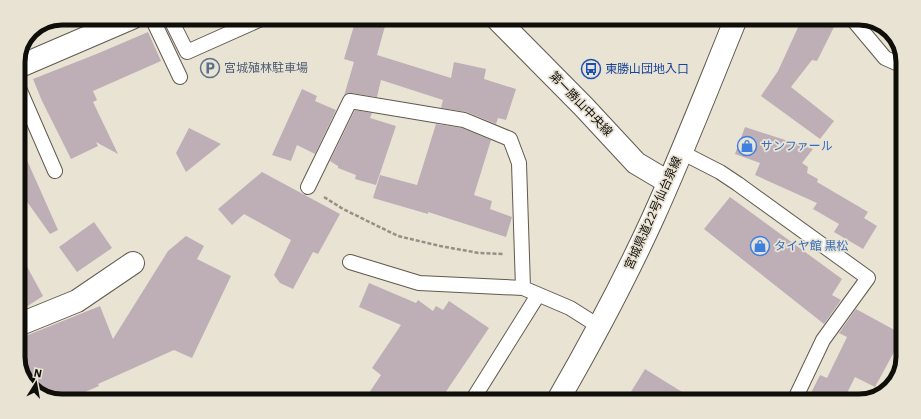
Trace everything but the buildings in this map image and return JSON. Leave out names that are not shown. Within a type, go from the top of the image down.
[{"type":"street","points":[[25,64],[116,25]]},
{"type":"street","name":"第一勝山中央線","points":[[503,25],[584,107],[636,163],[668,182]]},
{"type":"street","name":"宮城県道22号仙台泉線","points":[[561,394],[600,327],[652,220],[733,25]]},
{"type":"street","points":[[25,323],[76,301],[134,263]]},
{"type":"lane","points":[[155,25],[180,77]]},
{"type":"lane","points":[[174,25],[187,52],[248,25]]},
{"type":"lane","points":[[857,25],[884,58],[896,63]]},
{"type":"lane","points":[[308,187],[350,101],[464,120],[510,139],[519,162],[523,288]]},
{"type":"lane","points":[[25,102],[54,170]]},
{"type":"lane","points":[[681,152],[720,172],[738,184],[868,278],[822,340],[797,394]]},
{"type":"lane","points":[[350,262],[419,283],[523,288],[570,308],[600,327]]},
{"type":"lane","points":[[476,394],[538,295]]},
{"type":"path","points":[[308,187],[343,209],[398,236],[479,253],[522,254]]},
{"type":"place","name":"宮城殖林駐車場","points":[[210,68]]},
{"type":"place","name":"東勝山団地入口","points":[[591,69]]},
{"type":"place","name":"サンファール","points":[[747,146]]},
{"type":"place","name":"タイヤ館 黒松","points":[[760,246]]}]
